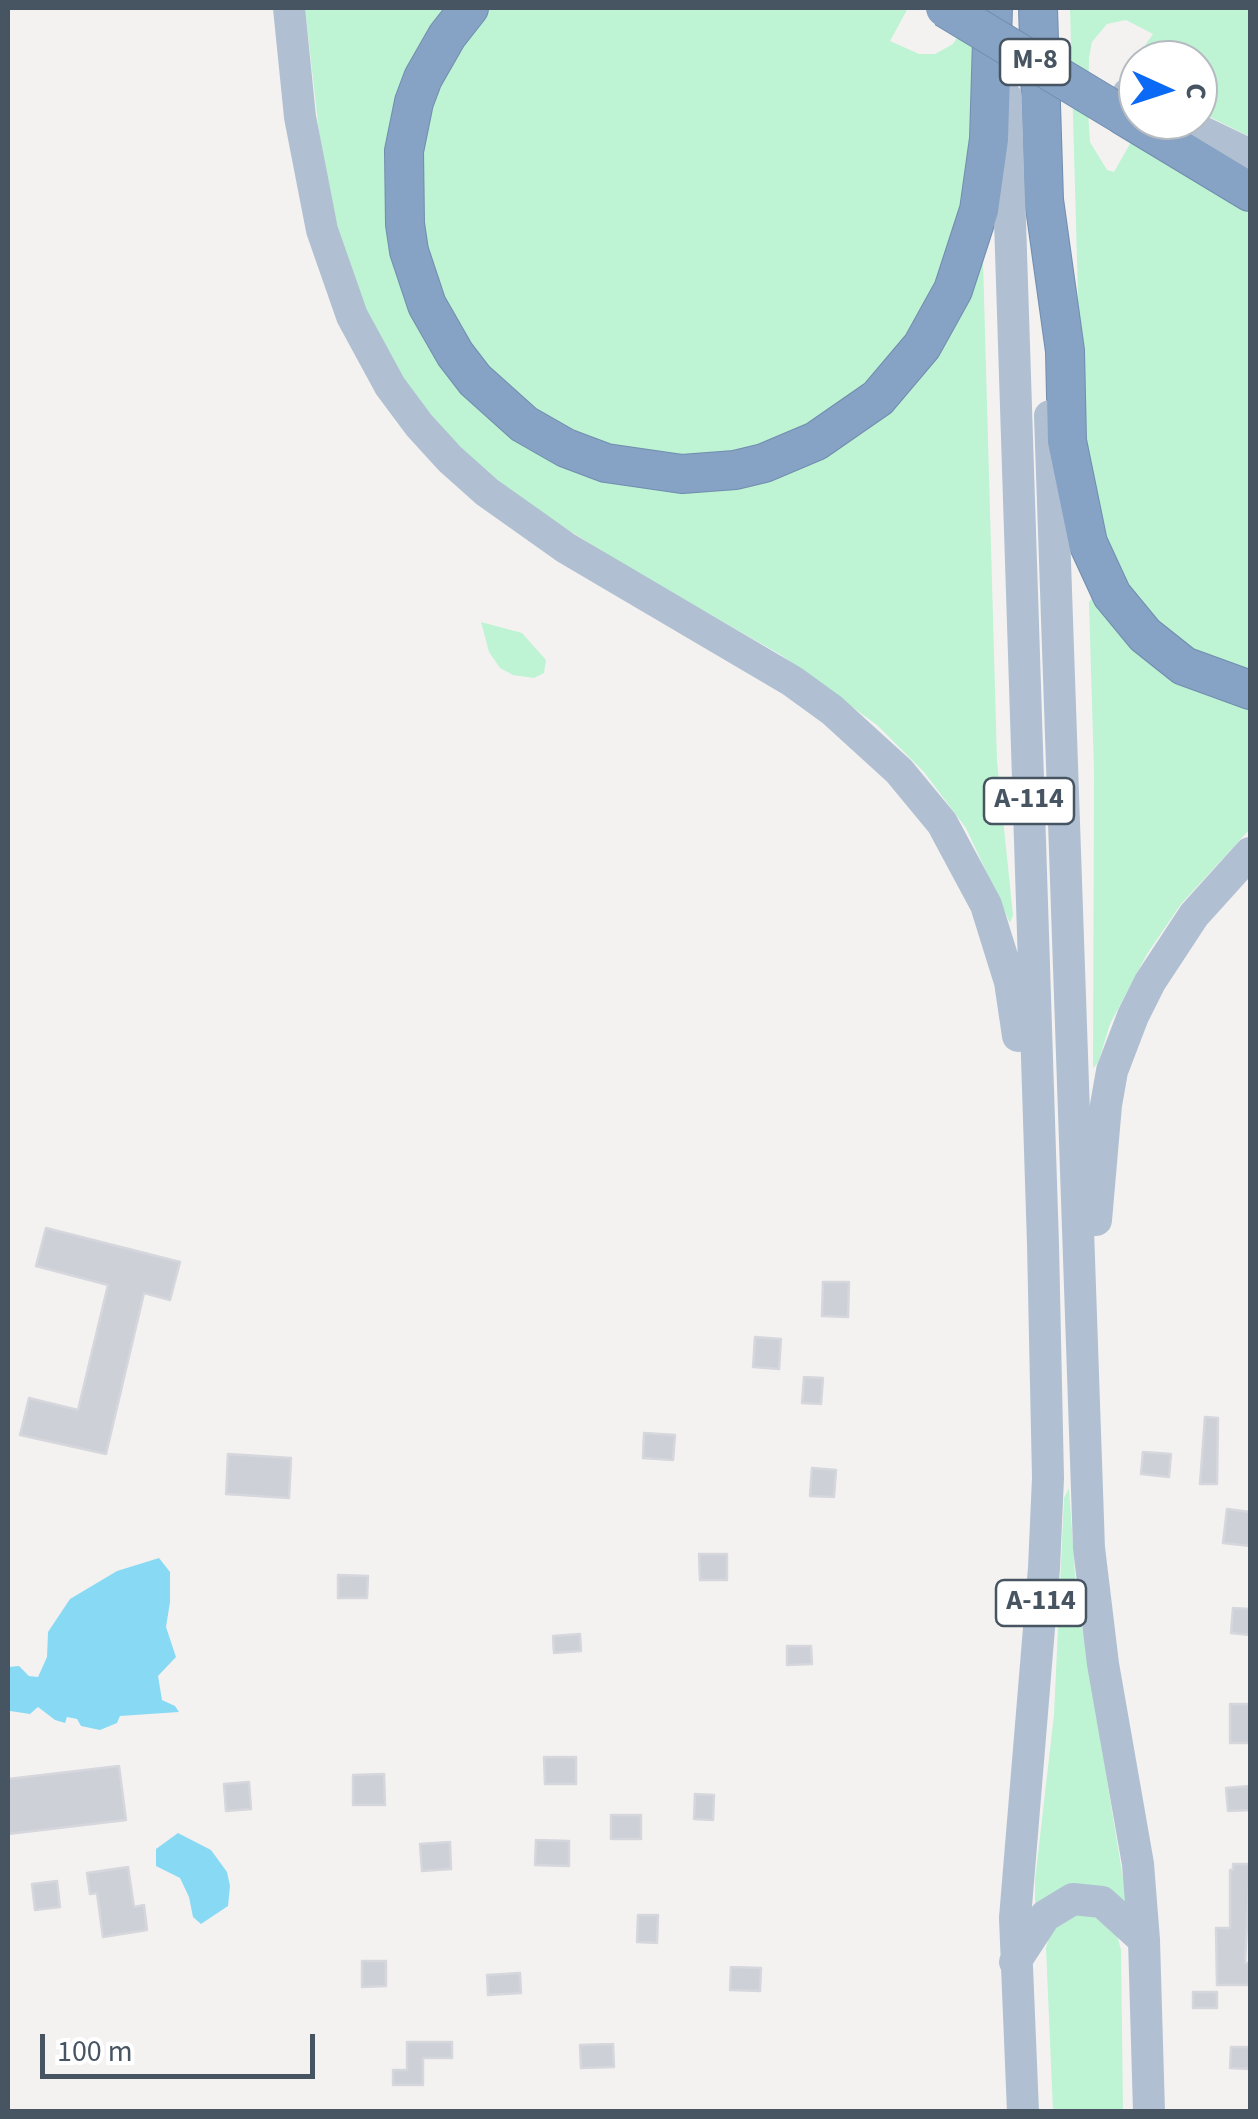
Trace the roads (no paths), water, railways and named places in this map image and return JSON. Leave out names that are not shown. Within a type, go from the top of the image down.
[{"type":"highway","points":[[469,8],[447,36],[423,78],[404,151],[405,224],[428,305],[448,343],[475,380],[524,424],[566,448],[606,463],[682,474],[764,463],[816,441],[878,398],[922,346],[953,290],[979,210],[989,139],[989,8]]},
{"type":"highway","name":"М-8","points":[[945,8],[1118,95]]},
{"type":"highway","name":"М-8","points":[[989,8],[1118,93]]},
{"type":"highway","name":"А-114","points":[[1038,8],[1044,200]]},
{"type":"highway","name":"М-8","points":[[1182,140],[1250,192]]},
{"type":"highway","points":[[1206,140],[1250,168]]},
{"type":"highway","points":[[1044,200],[1065,351],[1072,477],[1098,570],[1128,616],[1165,653],[1204,676],[1250,690]]},
{"type":"main road","points":[[289,8],[308,164],[335,274],[370,352],[419,425],[462,470],[524,520],[611,575],[737,646],[832,710],[922,796],[965,861],[986,904],[1010,982],[1046,1369]]},
{"type":"main road","name":"А-114","points":[[1004,8],[1046,1369],[1044,1568],[1017,1867],[1016,1962],[1023,2112]]},
{"type":"main road","points":[[1042,111],[1055,8]]},
{"type":"main road","points":[[1217,140],[1250,155]]},
{"type":"main road","name":"А-114","points":[[1044,200],[1084,1439],[1094,1604],[1138,1864],[1149,2112]]},
{"type":"main road","points":[[1084,1439],[1095,1328],[1099,1177],[1112,1072],[1132,1016],[1166,958],[1194,915],[1250,853]]},
{"type":"main road","points":[[1016,1962],[1045,1916],[1073,1899],[1102,1902],[1144,1940]]},
{"type":"water","points":[[159,1558],[170,1572],[166,1627],[176,1657],[158,1676],[162,1700],[179,1712],[120,1716],[117,1723],[100,1730],[81,1726],[77,1719],[67,1717],[65,1723],[55,1720],[38,1707],[30,1714],[10,1711],[8,1667],[19,1666],[29,1676],[38,1677],[47,1657],[48,1632],[70,1599],[117,1571]]},
{"type":"water","points":[[178,1833],[211,1850],[227,1872],[228,1906],[201,1924],[193,1917],[180,1878],[156,1866],[156,1849]]}]
